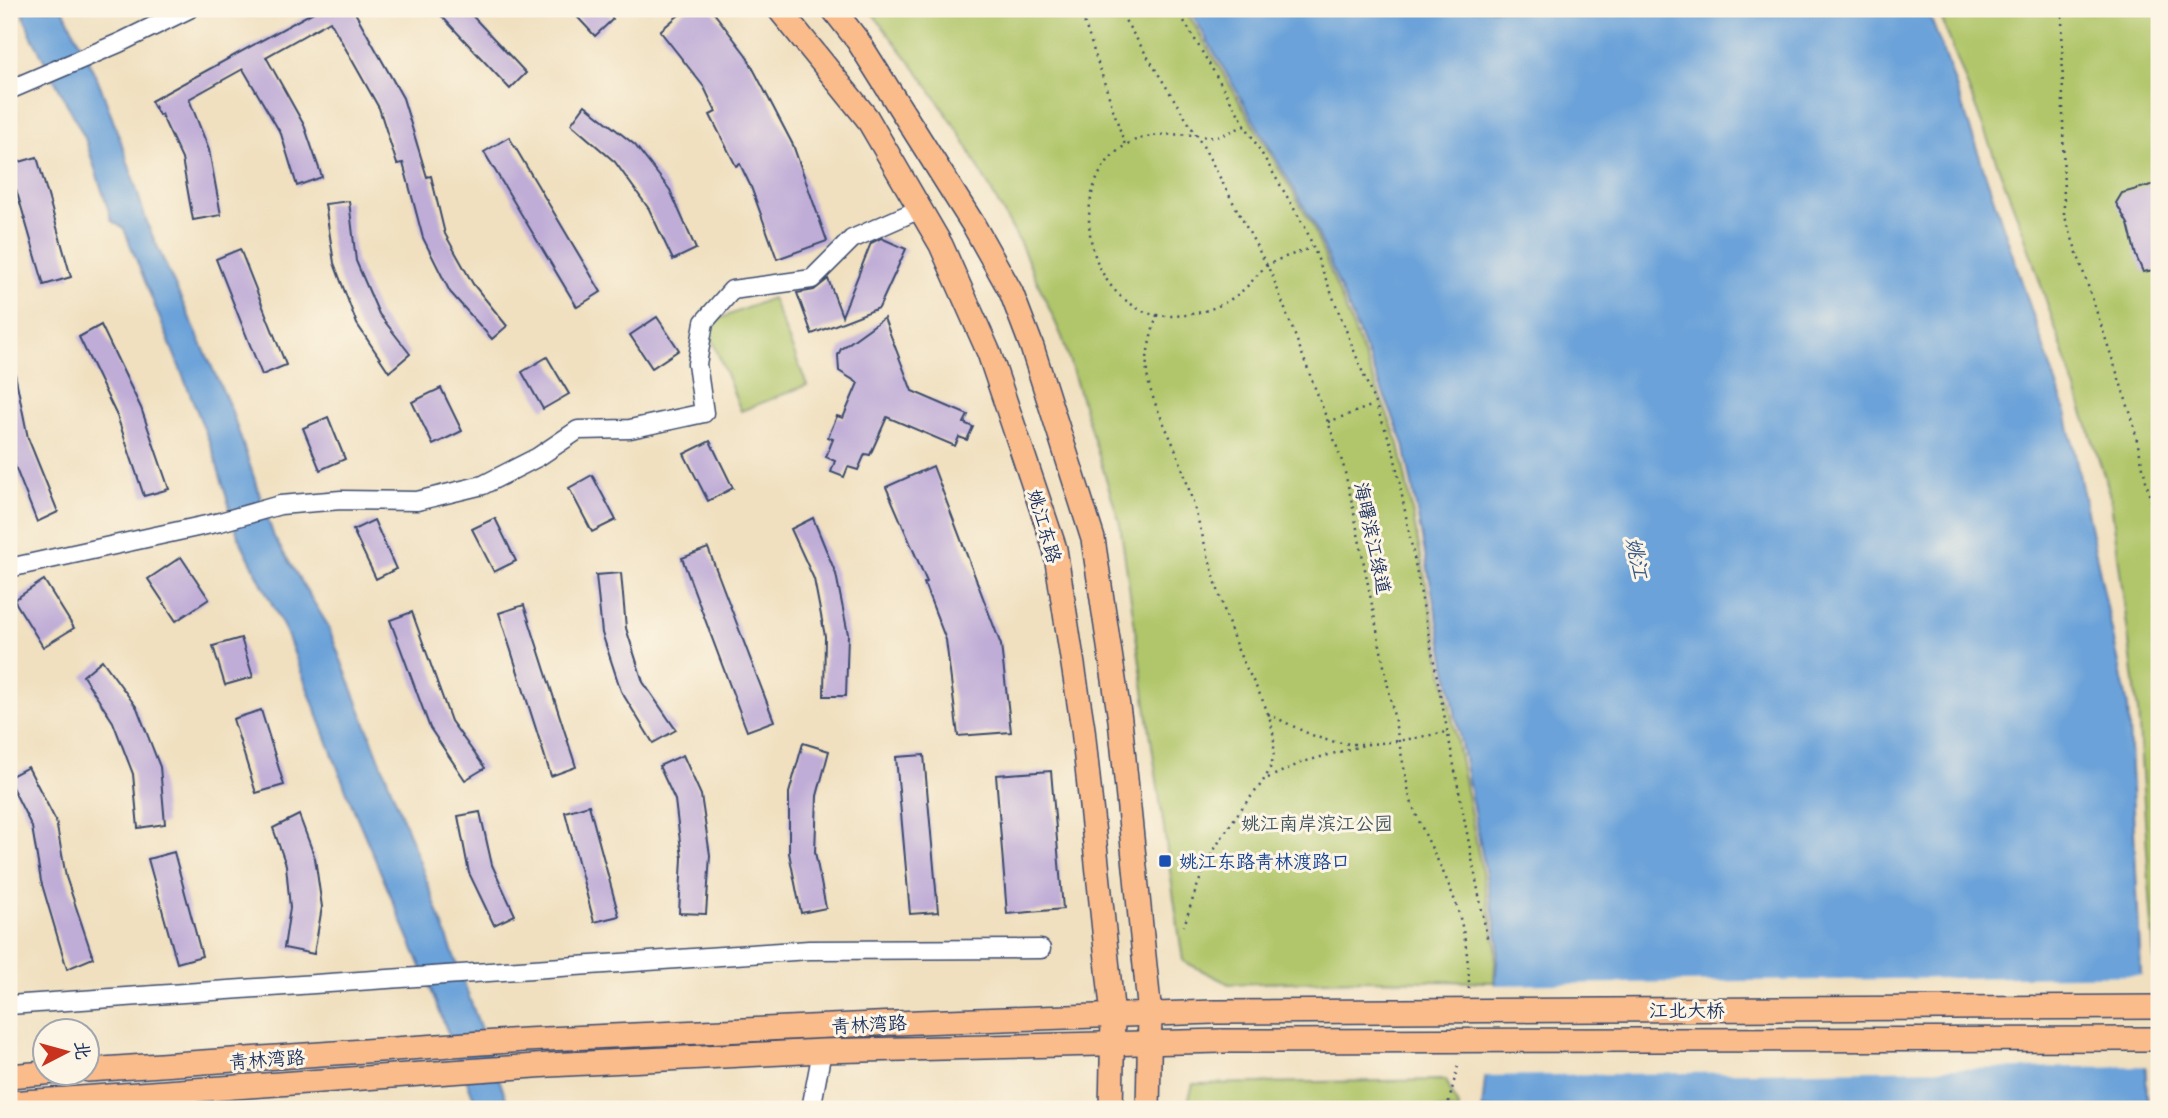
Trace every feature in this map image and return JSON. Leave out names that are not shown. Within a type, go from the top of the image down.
[{"type":"main road","name":"姚江东路","points":[[779,9],[867,118],[941,245],[989,353],[1055,549],[1083,729],[1113,1017],[1111,1109]]},
{"type":"main road","points":[[832,9],[858,41],[973,224],[1011,292],[1032,347],[1093,539],[1120,720],[1150,1015],[1148,1109]]},
{"type":"main road","name":"江北大桥","points":[[1214,1013],[2159,1007]]},
{"type":"main road","name":"青林湾路","points":[[102,1069],[524,1040],[904,1023],[1214,1013]]},
{"type":"main road","name":"江北大桥","points":[[1222,1041],[2159,1039]]},
{"type":"main road","name":"青林湾路","points":[[9,1103],[453,1071],[821,1051],[1222,1041]]},
{"type":"main road","points":[[9,1076],[32,1075]]},
{"type":"street","points":[[9,90],[120,43],[190,9]]},
{"type":"street","points":[[9,568],[220,522],[280,505],[341,500],[417,501],[483,485],[538,457],[578,430],[630,429],[704,413],[697,364],[704,322],[732,290],[812,279],[852,239],[920,209]]},
{"type":"street","points":[[9,1005],[809,950],[1041,948]]},
{"type":"street","points":[[811,1109],[821,1051]]},
{"type":"path","points":[[1080,9],[1125,145]]},
{"type":"path","name":"海曙滨江绿道","points":[[1118,9],[1196,135],[1267,266],[1343,464],[1410,798],[1420,827],[1451,888],[1462,924],[1469,975],[1468,1000]]},
{"type":"path","points":[[1177,9],[1306,229],[1393,449],[1488,942]]},
{"type":"path","points":[[2062,9],[2064,214],[2132,418],[2159,539]]},
{"type":"path","points":[[1245,126],[1213,138],[1196,135],[1146,137],[1125,145],[1111,157],[1094,192],[1090,209],[1090,234],[1094,255],[1112,289],[1141,311],[1157,315],[1194,313],[1224,304],[1247,287],[1267,266],[1313,247]]},
{"type":"path","points":[[1157,315],[1149,348],[1147,373],[1152,393],[1181,464],[1237,647],[1268,713],[1274,744],[1273,761],[1265,780],[1240,811],[1212,854],[1193,897],[1184,926]]},
{"type":"path","points":[[1328,422],[1375,404]]},
{"type":"path","points":[[1268,713],[1323,739],[1349,744],[1399,741],[1447,732]]},
{"type":"path","points":[[1265,780],[1303,762],[1371,744]]},
{"type":"path","points":[[1447,1109],[1459,1062]]},
{"type":"green space","name":"姚江南岸滨江公园","points":[[869,9],[1185,9],[1312,225],[1399,444],[1496,944],[1494,982],[1360,980],[1229,984],[1183,961],[1120,524],[1062,337],[1020,243],[960,134],[921,76]]},
{"type":"green space","points":[[1938,9],[2159,9],[2159,971],[2155,971],[2138,712],[2110,493],[2024,234]]},
{"type":"green space","points":[[772,298],[807,385],[741,411],[706,324]]},
{"type":"green space","points":[[1446,1080],[1459,1109],[1186,1109],[1193,1084]]},
{"type":"water","points":[[21,9],[63,9],[100,85],[148,226],[231,409],[274,537],[327,624],[419,860],[510,1109],[478,1109],[431,990],[351,803],[286,632],[238,536],[213,451],[124,229],[112,221],[85,138],[32,37]]},
{"type":"water","name":"姚江","points":[[1189,9],[1927,9],[1948,63],[2067,416],[2128,707],[2149,1109],[1482,1109],[1499,943],[1404,444],[1314,224]]},
{"type":"pier","points":[[2145,975],[2149,1066],[1483,1076],[1493,985]]},
{"type":"building","points":[[319,9],[353,9],[403,98],[427,177],[431,176],[445,234],[473,284],[507,326],[492,339],[450,292],[423,238],[403,163],[397,164],[379,108],[330,21],[266,57],[304,125],[322,177],[297,186],[281,134],[243,69],[189,99],[209,150],[221,215],[193,220],[182,159],[161,114],[159,115],[151,101]]},
{"type":"building","points":[[435,9],[466,9],[526,73],[510,89]]},
{"type":"building","points":[[570,9],[604,9],[613,19],[595,36]]},
{"type":"building","points":[[686,9],[711,9],[746,55],[793,145],[827,241],[777,259],[751,187],[740,164],[736,166],[710,115],[716,112],[704,87],[660,31]]},
{"type":"building","points":[[585,105],[635,145],[670,190],[696,249],[673,260],[649,209],[615,162],[571,124]]},
{"type":"building","points":[[509,137],[601,292],[577,307],[484,152]]},
{"type":"building","points":[[37,157],[71,277],[44,285],[16,189],[9,191],[9,165]]},
{"type":"building","points":[[2159,183],[2159,269],[2143,272],[2128,224],[2116,203],[2122,193]]},
{"type":"building","points":[[349,201],[356,261],[379,314],[410,354],[389,372],[357,324],[334,263],[325,204]]},
{"type":"building","points":[[881,238],[906,249],[879,308],[812,334],[797,293],[814,290],[828,279],[842,316],[871,243]]},
{"type":"building","points":[[240,249],[286,365],[262,375],[216,259]]},
{"type":"building","points":[[657,317],[679,350],[652,368],[630,335]]},
{"type":"building","points":[[884,318],[912,391],[968,415],[964,423],[973,427],[967,440],[959,437],[955,446],[887,417],[870,455],[865,454],[858,470],[848,467],[844,477],[831,472],[835,461],[826,457],[833,439],[828,437],[837,416],[843,418],[858,383],[839,371],[838,355],[841,349]]},
{"type":"building","points":[[101,325],[141,408],[169,489],[144,496],[117,416],[79,337]]},
{"type":"building","points":[[547,357],[569,394],[543,409],[522,372]]},
{"type":"building","points":[[15,374],[28,438],[58,512],[37,522],[9,451],[9,375]]},
{"type":"building","points":[[441,388],[462,431],[433,445],[412,402]]},
{"type":"building","points":[[328,417],[345,459],[320,470],[303,428]]},
{"type":"building","points":[[710,441],[733,488],[708,501],[684,454]]},
{"type":"building","points":[[933,466],[1001,645],[1011,732],[958,736],[946,640],[924,583],[927,582],[886,487]]},
{"type":"building","points":[[592,475],[616,520],[592,532],[569,488]]},
{"type":"building","points":[[495,518],[516,561],[494,572],[472,529]]},
{"type":"building","points":[[813,518],[836,574],[848,634],[846,696],[824,696],[825,636],[814,579],[791,529]]},
{"type":"building","points":[[374,520],[396,569],[376,579],[353,530]]},
{"type":"building","points":[[708,548],[774,721],[747,731],[682,558]]},
{"type":"building","points":[[181,557],[209,599],[176,621],[148,579]]},
{"type":"building","points":[[621,573],[626,628],[643,682],[676,730],[653,743],[621,691],[602,633],[596,575]]},
{"type":"building","points":[[44,580],[74,628],[43,647],[14,600]]},
{"type":"building","points":[[524,605],[576,767],[551,776],[499,613]]},
{"type":"building","points":[[412,612],[451,721],[485,768],[465,780],[430,728],[390,620]]},
{"type":"building","points":[[241,638],[253,677],[225,685],[213,646]]},
{"type":"building","points":[[102,660],[137,708],[160,767],[165,824],[138,828],[133,774],[113,722],[83,676]]},
{"type":"building","points":[[261,710],[284,785],[256,793],[233,719]]},
{"type":"building","points":[[803,743],[829,751],[817,796],[815,852],[826,908],[801,913],[789,853],[789,793]]},
{"type":"building","points":[[683,755],[701,795],[710,855],[706,914],[679,913],[682,858],[675,800],[659,766]]},
{"type":"building","points":[[924,755],[938,912],[910,914],[896,757]]},
{"type":"building","points":[[28,767],[56,821],[66,877],[93,958],[67,969],[41,881],[32,827],[9,781],[9,777]]},
{"type":"building","points":[[1051,771],[1063,909],[1007,914],[996,775]]},
{"type":"building","points":[[589,805],[619,916],[594,922],[565,812]]},
{"type":"building","points":[[480,812],[492,865],[515,915],[494,925],[469,873],[458,816]]},
{"type":"building","points":[[299,815],[315,858],[322,907],[314,954],[284,948],[290,908],[286,865],[273,828]]},
{"type":"building","points":[[174,852],[202,956],[177,963],[148,859]]},
{"type":"place","name":"姚江东路青林渡路口","points":[[1165,861]]}]
